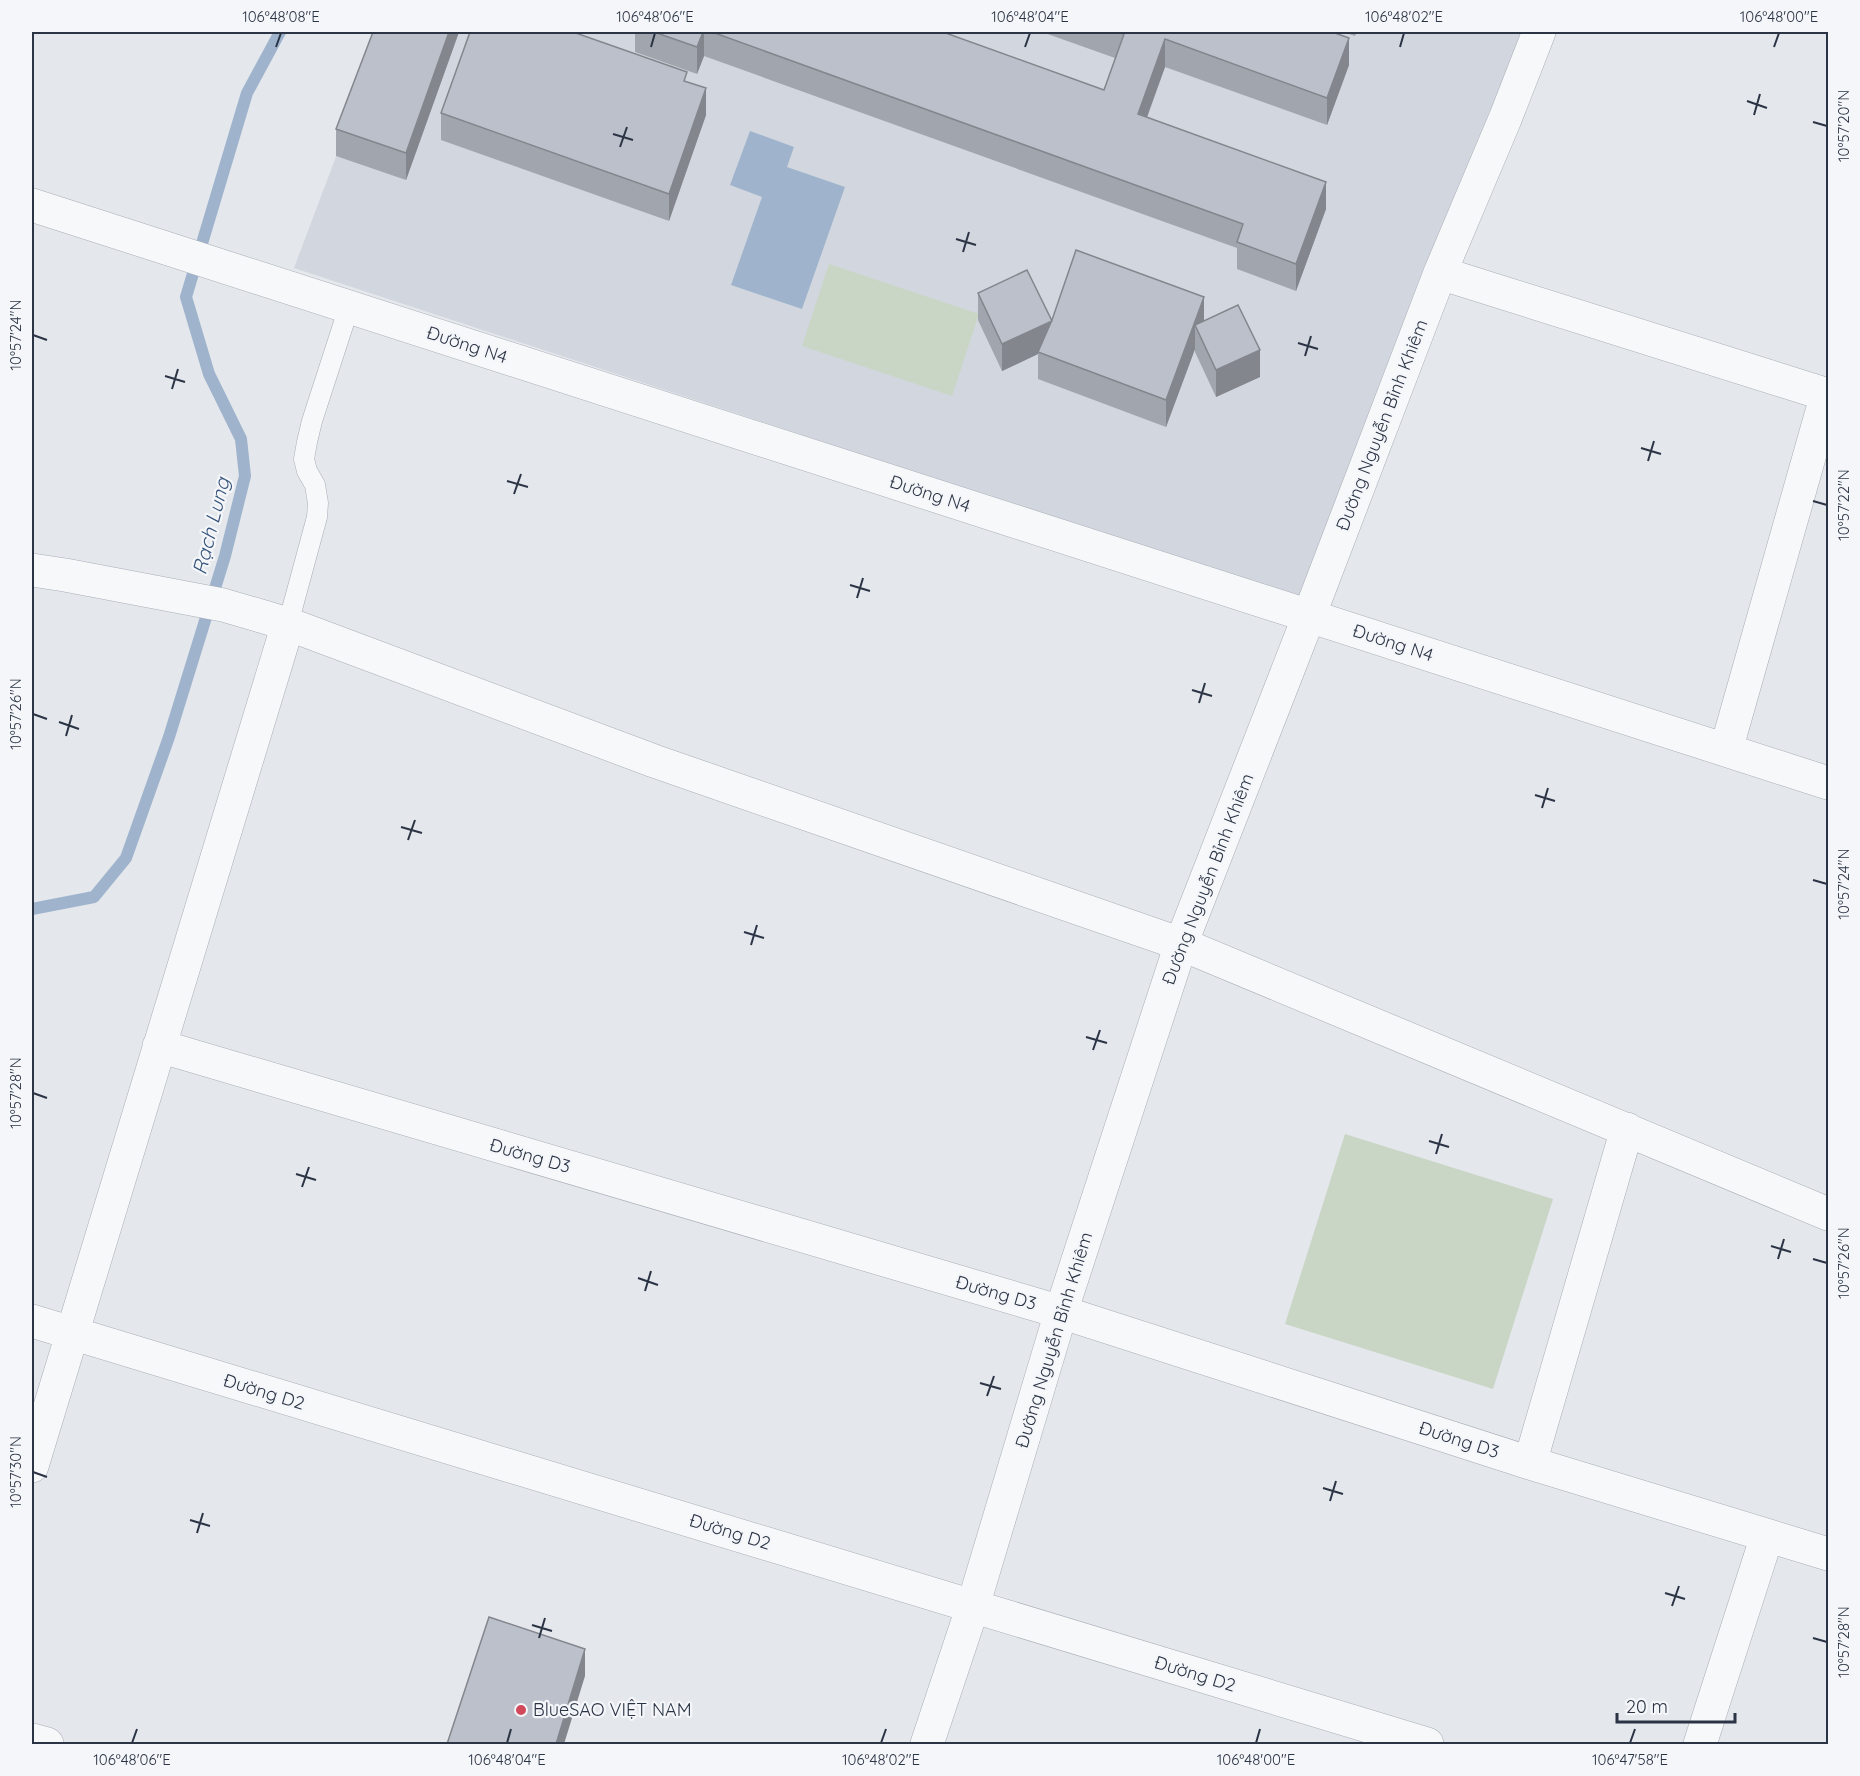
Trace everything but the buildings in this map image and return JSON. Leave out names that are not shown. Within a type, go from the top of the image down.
[{"type":"street","name":"Đường Nguyễn Bỉnh Khiêm","points":[[927,1744],[973,1606],[1061,1312],[1181,944],[1440,273],[1539,32]]},
{"type":"street","name":"Đường N4","points":[[32,205],[1828,783]]},
{"type":"street","points":[[1440,273],[1828,395],[1726,750]]},
{"type":"street","points":[[32,570],[223,605],[288,624],[654,761],[1181,944],[1828,1214]]},
{"type":"street","points":[[32,1466],[288,624]]},
{"type":"street","name":"Đường D3","points":[[159,1046],[1061,1312],[1530,1463],[1828,1554]]},
{"type":"street","points":[[1530,1463],[1628,1130]]},
{"type":"street","name":"Đường D2","points":[[32,1321],[1427,1744]]},
{"type":"street","points":[[1700,1744],[1767,1536]]},
{"type":"street","points":[[32,1740],[47,1744]]},
{"type":"lane","points":[[288,624],[317,517],[318,503],[315,485],[307,471],[304,459],[307,442],[349,307]]},
{"type":"shaded area","points":[[383,32],[1523,32],[1301,599],[294,268]]},
{"type":"green space","points":[[829,264],[979,314],[952,396],[802,346]]},
{"type":"green space","points":[[1345,1134],[1553,1199],[1493,1389],[1285,1324]]},
{"type":"water","points":[[750,131],[794,147],[787,167],[845,187],[802,309],[731,285],[762,197],[730,185]]},
{"type":"waterway","name":"Rạch Lung","points":[[32,909],[94,897],[126,858],[169,737],[225,556],[245,476],[241,439],[209,374],[186,297],[247,93],[280,32]]},
{"type":"place","name":"BlueSAO VIỆT NAM","points":[[521,1710]]}]
